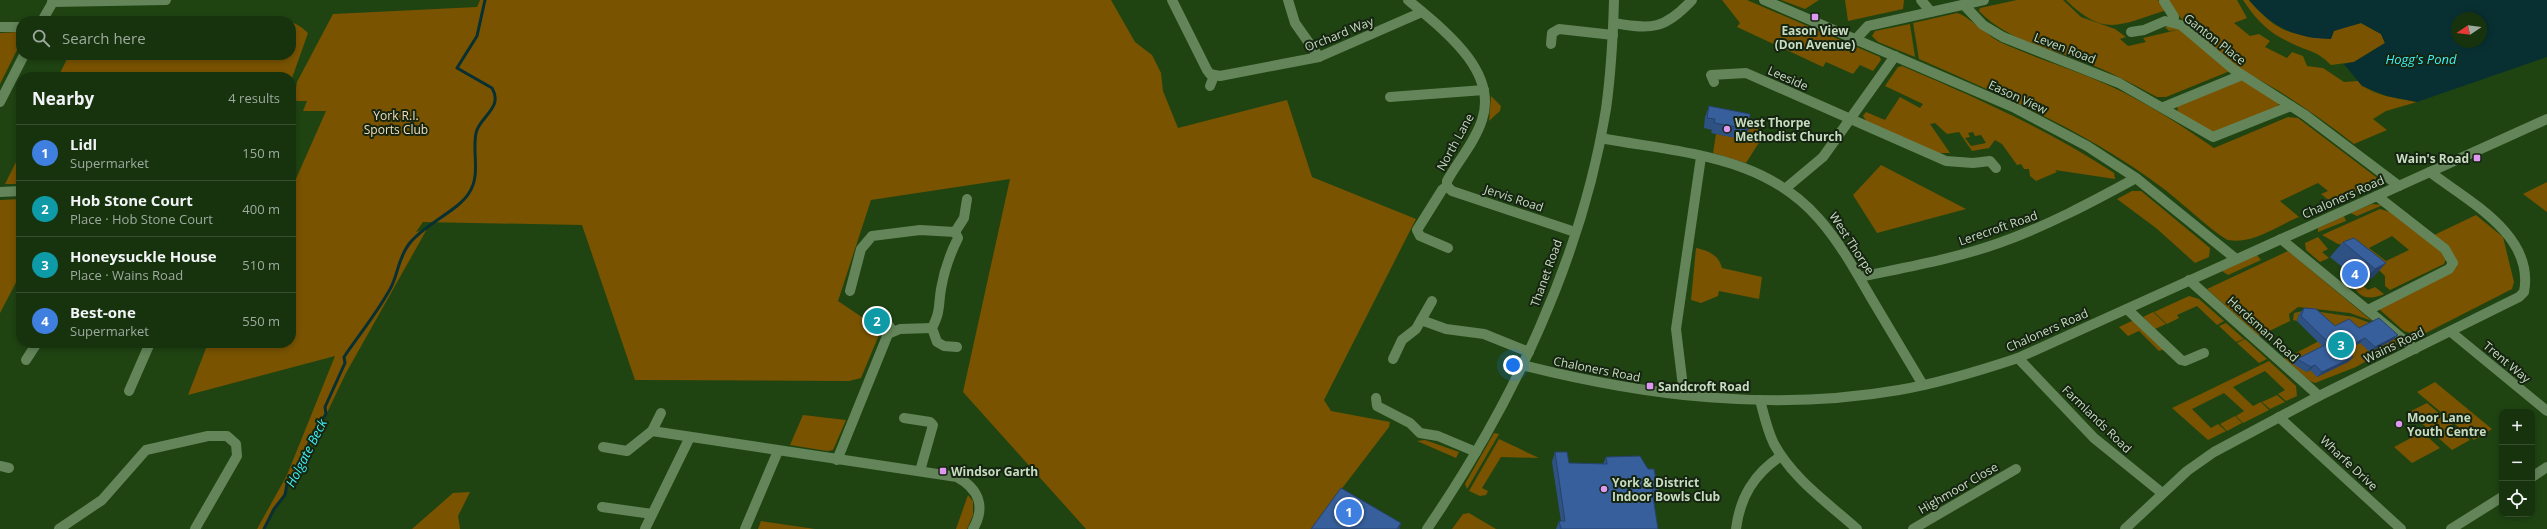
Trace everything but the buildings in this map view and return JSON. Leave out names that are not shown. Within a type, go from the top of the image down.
[{"type":"street","points":[[45,16],[53,1],[166,0]]},
{"type":"street","points":[[1172,0],[1207,70],[1214,76],[1210,86]]},
{"type":"street","points":[[1288,0],[1289,7],[1299,32],[1319,57]]},
{"type":"street","name":"North Lane","points":[[1408,0],[1466,56],[1480,76],[1484,90],[1482,120],[1447,181],[1447,186],[1417,230],[1420,236],[1448,248]]},
{"type":"street","name":"Thanet Road","points":[[1427,529],[1455,490],[1529,352],[1552,297],[1575,232],[1600,138],[1613,35],[1614,0]]},
{"type":"street","points":[[1614,24],[1649,28],[1664,26],[1675,19],[1692,0]]},
{"type":"street","name":"Eason View","points":[[1764,0],[1895,56],[2051,126],[2136,178],[2236,259]]},
{"type":"street","points":[[1921,0],[1931,12]]},
{"type":"street","points":[[1856,39],[1868,26],[1984,0]]},
{"type":"street","name":"Ganton Place","points":[[2164,1],[2174,17],[2173,22]]},
{"type":"street","name":"Leven Road","points":[[1964,5],[1983,25],[2003,37],[2095,72],[2164,107],[2213,137],[2291,106]]},
{"type":"street","name":"Orchard Way","points":[[1214,76],[1319,57],[1422,12]]},
{"type":"street","name":"Ganton Place","points":[[2132,32],[2144,30],[2165,21],[2173,22],[2184,27],[2220,60],[2242,75]]},
{"type":"street","points":[[0,27],[16,26]]},
{"type":"street","points":[[1551,44],[1552,33],[1559,29],[1613,35]]},
{"type":"street","points":[[1786,188],[1823,157],[1851,120],[1895,56]]},
{"type":"street","points":[[0,102],[21,60]]},
{"type":"street","name":"Leeside","points":[[1711,74],[1746,73],[1946,161],[1973,163],[1991,162]]},
{"type":"street","points":[[2164,107],[2242,75],[2332,134],[2399,186]]},
{"type":"street","points":[[1390,97],[1484,90]]},
{"type":"street","name":"Chaloners Road","points":[[1522,366],[1586,382],[1684,396],[1760,400],[1872,393],[1967,376],[2018,358],[2547,119]]},
{"type":"street","name":"West Thorpe","points":[[1600,138],[1701,157],[1749,170],[1786,188],[1819,216],[1831,231],[1860,277],[1923,385]]},
{"type":"street","points":[[1684,396],[1676,329],[1701,157]]},
{"type":"street","name":"Wains Road","points":[[2125,529],[2162,493],[2214,452],[2319,396],[2451,332],[2519,297],[2524,292],[2525,282],[2515,242],[2508,232],[2430,172]]},
{"type":"street","name":"Lerecroft Road","points":[[1860,277],[1939,260],[1997,244],[2080,210],[2136,178]]},
{"type":"street","name":"Jervis Road","points":[[1447,186],[1452,191],[1575,232]]},
{"type":"street","points":[[0,192],[16,191]]},
{"type":"street","points":[[2368,310],[2449,269],[2453,263],[2445,249],[2377,196]]},
{"type":"street","points":[[955,232],[964,218],[967,199]]},
{"type":"street","points":[[850,291],[861,249],[872,236],[920,230],[955,232]]},
{"type":"street","points":[[955,232],[958,238],[950,253],[941,289],[940,311],[932,328],[937,342],[944,346],[957,347]]},
{"type":"street","points":[[2281,239],[2415,349]]},
{"type":"street","name":"Herdsman Road","points":[[2190,280],[2319,396]]},
{"type":"street","points":[[1393,359],[1402,340],[1413,333],[1432,301]]},
{"type":"street","points":[[2127,309],[2181,360],[2189,360],[2204,353]]},
{"type":"street","points":[[881,315],[892,330]]},
{"type":"street","points":[[1421,320],[1446,329],[1484,334],[1529,352]]},
{"type":"street","points":[[892,330],[932,328]]},
{"type":"street","points":[[837,460],[884,341],[892,330]]},
{"type":"street","name":"Trent Way","points":[[2451,332],[2547,412]]},
{"type":"street","points":[[26,360],[34,348]]},
{"type":"street","points":[[128,391],[148,348]]},
{"type":"street","name":"Farmlands Road","points":[[2018,358],[2094,438],[2162,493]]},
{"type":"street","points":[[1376,398],[1377,406],[1383,411],[1410,423],[1420,433],[1438,436],[1476,452]]},
{"type":"street","points":[[1760,400],[1768,431],[1781,456],[1800,478],[1857,529]]},
{"type":"street","points":[[603,447],[627,450],[652,431],[661,413]]},
{"type":"street","name":"Wharfe Drive","points":[[2279,417],[2401,529]]},
{"type":"street","points":[[904,418],[930,422],[933,425],[920,470]]},
{"type":"street","points":[[652,431],[837,460],[920,470],[957,477],[970,482],[980,502],[980,513],[973,529]]},
{"type":"street","points":[[59,529],[102,500],[146,450],[208,436],[227,436],[236,444],[237,456],[195,529]]},
{"type":"street","points":[[645,529],[690,437]]},
{"type":"street","points":[[745,529],[778,451]]},
{"type":"street","points":[[1736,529],[1740,506],[1752,480],[1762,469],[1781,456]]},
{"type":"street","name":"Highmoor Close","points":[[1913,529],[2016,469]]},
{"type":"street","points":[[2451,529],[2499,499]]},
{"type":"street","points":[[602,507],[652,514]]},
{"type":"green space","name":"York R.I. Sports Club","points":[[480,0],[1111,0],[1135,42],[1152,55],[1161,73],[1163,91],[1178,128],[1287,100],[1312,177],[1416,219],[1324,400],[1331,411],[1390,422],[1389,427],[1311,529],[1086,529],[963,392],[1010,179],[871,200],[838,301],[881,330],[861,378],[849,381],[635,380],[582,225],[423,222],[416,232],[427,229],[346,373],[315,438],[264,529],[257,529],[287,475],[335,356],[188,395],[206,348],[296,348],[296,179],[326,111],[303,111],[307,101],[296,100],[297,82],[333,14],[477,7]]},
{"type":"green space","points":[[1722,0],[1747,0],[1880,57],[1881,60],[1873,71],[1860,65],[1853,74],[1826,62],[1823,67],[1737,27],[1740,23]]},
{"type":"green space","points":[[1781,0],[1819,0],[1805,9]]},
{"type":"green space","points":[[1845,0],[1904,0],[1903,9],[1848,21]]},
{"type":"green space","points":[[2017,0],[2063,0],[2081,17],[2115,29],[2126,37],[2120,39],[2128,46],[2146,42],[2143,38],[2177,30],[2169,31],[2165,27],[2175,26],[2230,71],[2166,97],[2157,97],[2083,61],[2015,36],[1990,21],[1979,11],[1980,8]]},
{"type":"green space","points":[[2066,0],[2158,0],[2167,10],[2125,23],[2114,25],[2103,24],[2092,20]]},
{"type":"green space","points":[[2167,0],[2237,0],[2247,18],[2234,23],[2250,36],[2259,34],[2270,41],[2265,47],[2287,58],[2292,52],[2303,56],[2307,66],[2323,68],[2344,82],[2358,81],[2363,86],[2377,93],[2393,98],[2417,102],[2386,111],[2373,119],[2387,130],[2354,144],[2289,97],[2237,67],[2218,54],[2189,27]]},
{"type":"green space","points":[[2243,0],[2249,0],[2263,15],[2276,25],[2288,31],[2300,34],[2313,34],[2361,23],[2381,34],[2385,43],[2354,62],[2331,65],[2321,56],[2276,35],[2258,20]]},
{"type":"green space","points":[[1957,13],[1967,18],[1990,36],[2002,43],[2096,80],[2124,93],[2150,107],[2214,148],[2288,117],[2298,118],[2376,177],[2376,182],[2331,202],[2321,194],[2328,191],[2318,183],[2280,201],[2299,217],[2264,234],[2246,240],[2228,240],[2207,225],[2164,189],[2106,150],[2046,117],[1919,59],[1913,23]]},
{"type":"green space","points":[[296,24],[308,33],[294,72],[60,72],[66,60],[296,60]]},
{"type":"green space","points":[[1910,24],[1915,57],[1878,42],[1872,36],[1875,31]]},
{"type":"green space","points":[[16,32],[16,52],[0,84],[0,33]]},
{"type":"green space","points":[[1902,66],[2037,128],[2114,173],[2115,179],[2055,170],[2057,172],[2036,181],[2030,176],[2029,169],[2024,169],[2021,164],[2017,165],[2002,144],[1995,140],[1989,148],[1972,151],[1959,132],[1947,134],[1935,123],[1930,124],[1950,153],[1934,153],[1867,122],[1863,116],[1866,112],[1885,120],[1900,97],[1920,108],[1923,104],[1885,86],[1898,67]],"holes":[[[1973,132],[1975,136],[1981,135],[1986,143],[1971,146],[1965,138],[1970,137],[1968,133]]]},
{"type":"green space","points":[[2238,80],[2249,82],[2279,101],[2278,109],[2217,133],[2205,132],[2178,113],[2177,105]]},
{"type":"green space","points":[[1491,96],[1501,106],[1500,111],[1489,121]]},
{"type":"green space","points":[[1739,117],[1765,133],[1746,163],[1713,153],[1716,134],[1738,138],[1738,141],[1745,142],[1746,124]]},
{"type":"green space","points":[[16,162],[16,184],[5,184]]},
{"type":"green space","points":[[1881,165],[1966,209],[1877,233],[1853,195]]},
{"type":"green space","points":[[2547,182],[2547,212],[2523,194]]},
{"type":"green space","points":[[2132,191],[2141,191],[2210,248],[2209,257],[2195,263],[2156,228],[2117,199]]},
{"type":"green space","points":[[16,199],[16,283],[0,313],[0,200]]},
{"type":"green space","points":[[2372,204],[2383,205],[2357,216],[2350,213]]},
{"type":"green space","points":[[2380,209],[2390,212],[2441,251],[2446,259],[2444,264],[2390,290],[2385,286],[2385,276],[2378,269],[2383,267],[2346,245],[2338,244],[2322,235]],"holes":[[[2392,236],[2409,250],[2386,261],[2369,248]]]},
{"type":"green space","points":[[2476,215],[2503,237],[2514,282],[2512,289],[2420,336],[2404,331],[2379,309],[2456,268],[2457,266],[2432,236]]},
{"type":"green space","points":[[2344,216],[2346,221],[2318,232],[2318,228]]},
{"type":"green space","points":[[2318,237],[2328,249],[2322,252],[2329,258],[2320,262],[2306,250],[2305,243]]},
{"type":"green space","points":[[1696,248],[1704,250],[1715,256],[1722,268],[1762,277],[1759,299],[1719,291],[1718,296],[1701,303],[1691,300]]},
{"type":"green space","points":[[2288,251],[2372,321],[2350,313],[2298,307],[2289,314],[2290,321],[2259,336],[2207,289]]},
{"type":"green space","points":[[2257,255],[2261,260],[2228,275],[2222,271]]},
{"type":"green space","points":[[2361,284],[2368,290],[2375,287],[2384,294],[2376,297],[2364,296],[2354,287]]},
{"type":"green space","points":[[2189,296],[2199,299],[2224,321],[2217,325],[2197,306],[2177,315],[2179,318],[2167,324],[2154,312]]},
{"type":"green space","points":[[2307,310],[2354,317],[2373,324],[2362,329],[2343,332],[2335,331],[2319,325],[2299,314],[2297,321],[2293,320],[2294,313]]},
{"type":"green space","points":[[2153,312],[2166,324],[2155,329],[2143,317]]},
{"type":"green space","points":[[2134,320],[2165,349],[2159,351],[2139,331],[2128,336],[2119,327]]},
{"type":"green space","points":[[2226,323],[2244,339],[2236,342],[2219,326]]},
{"type":"green space","points":[[2374,324],[2396,341],[2396,344],[2356,367],[2315,383],[2310,381],[2284,359],[2321,340],[2342,352],[2360,343]]},
{"type":"green space","points":[[2245,339],[2267,359],[2259,363],[2237,343]]},
{"type":"green space","points":[[2269,361],[2296,386],[2297,396],[2286,401],[2278,394],[2285,390],[2265,371],[2233,387],[2253,406],[2261,402],[2269,410],[2243,423],[2236,416],[2244,411],[2224,393],[2192,409],[2211,428],[2218,424],[2226,431],[2208,440],[2172,408]]},
{"type":"green space","points":[[2435,382],[2492,429],[2474,440],[2417,392]]},
{"type":"green space","points":[[2277,395],[2285,402],[2270,409],[2262,402]]},
{"type":"green space","points":[[2427,403],[2470,440],[2452,450],[2409,412]]},
{"type":"green space","points":[[803,415],[846,420],[833,450],[827,451],[790,445]]},
{"type":"green space","points":[[2235,416],[2242,423],[2227,431],[2220,424]]},
{"type":"green space","points":[[2422,432],[2440,448],[2412,463],[2394,447]]},
{"type":"green space","points":[[1494,433],[1499,434],[1467,489],[1465,484]]},
{"type":"green space","points":[[1499,439],[1539,458],[1501,457],[1482,488],[1488,491],[1486,495],[1480,496],[1469,491]]},
{"type":"green space","points":[[1425,440],[1459,452],[1456,458],[1417,441]]},
{"type":"green space","points":[[470,492],[458,516],[460,529],[412,529],[453,493]]},
{"type":"green space","points":[[968,495],[973,501],[973,515],[967,529],[956,529]]},
{"type":"green space","points":[[1469,513],[1496,529],[1452,529],[1463,514]]},
{"type":"green space","points":[[761,521],[815,529],[758,529]]},
{"type":"water","name":"Hogg's Pond","points":[[2249,0],[2547,0],[2547,57],[2417,102],[2387,96],[2362,86],[2344,64],[2354,62],[2385,43],[2381,34],[2361,23],[2334,31],[2331,39],[2307,37],[2286,30],[2267,17]]},
{"type":"waterway","name":"Holgate Beck","points":[[264,529],[274,509],[285,495],[287,484],[297,472],[314,431],[326,414],[325,407],[345,363],[344,357],[384,300],[392,286],[405,250],[415,237],[423,230],[464,200],[473,186],[475,179],[476,133],[481,122],[493,107],[495,95],[492,88],[457,68],[477,36],[485,0]]},
{"type":"place","name":"Eason View (Don Avenue)","points":[[1815,17]]},
{"type":"place","name":"West Thorpe Methodist Church","points":[[1727,129]]},
{"type":"place","name":"Wain's Road","points":[[2477,158]]},
{"type":"place","name":"Best-one","points":[[2355,274]]},
{"type":"place","name":"Hob Stone Court","points":[[877,321]]},
{"type":"place","name":"Honeysuckle House","points":[[2341,345]]},
{"type":"place","name":"Sandcroft Road","points":[[1650,386]]},
{"type":"place","name":"Moor Lane Youth Centre","points":[[2399,424]]},
{"type":"place","name":"Windsor Garth","points":[[943,471]]},
{"type":"place","name":"York & District Indoor Bowls Club","points":[[1604,489]]},
{"type":"place","name":"Lidl","points":[[1349,512]]}]
